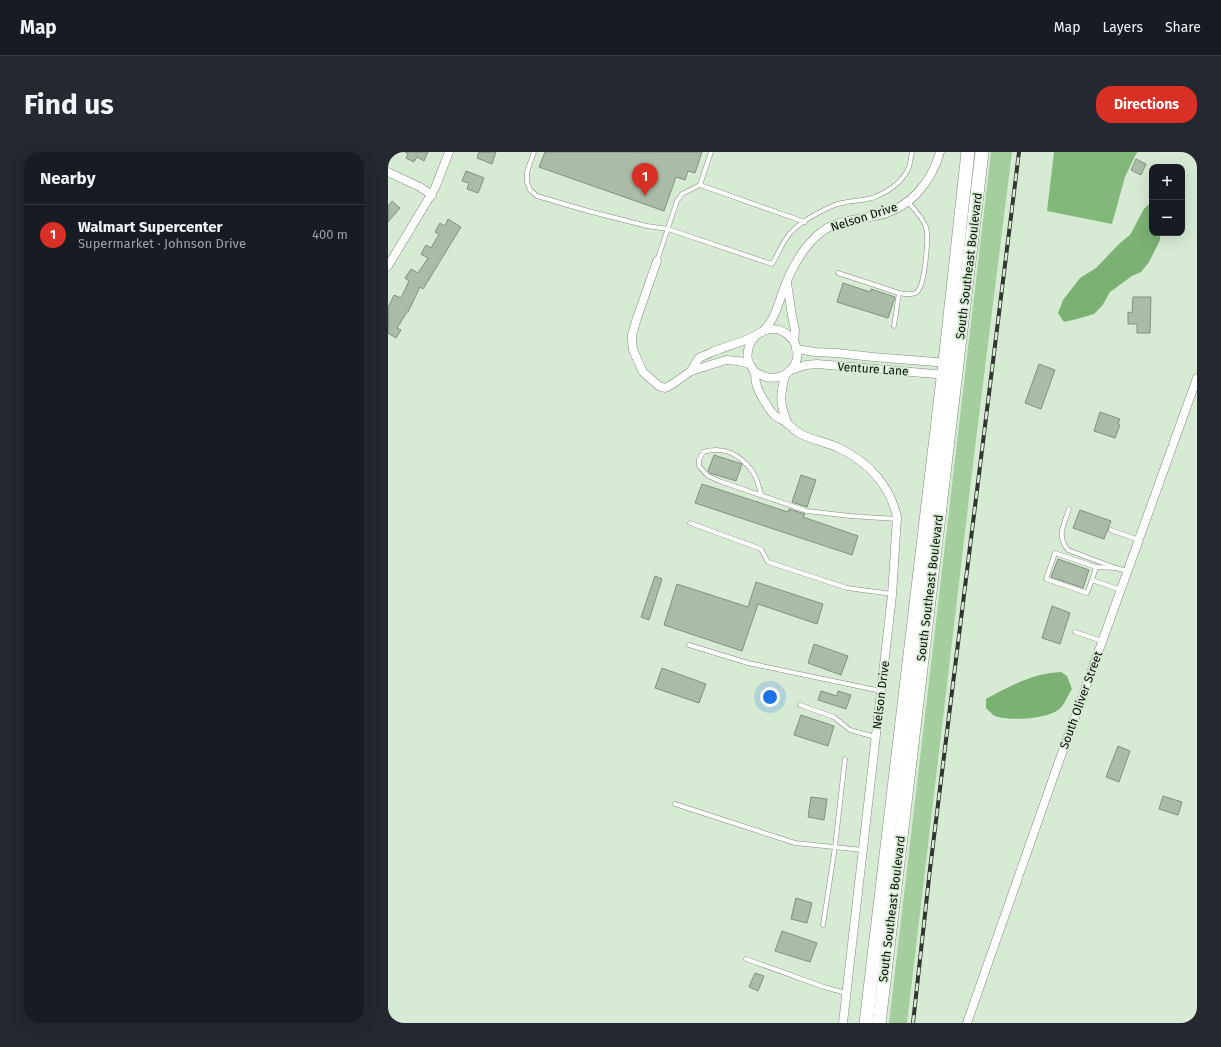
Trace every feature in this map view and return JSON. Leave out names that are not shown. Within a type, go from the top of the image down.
[{"type":"main road","name":"South Southeast Boulevard","points":[[878,1023],[950,369],[968,152]]},
{"type":"main road","name":"South Southeast Boulevard","points":[[866,1023],[950,369],[982,152]]},
{"type":"street","points":[[388,266],[432,195],[449,152]]},
{"type":"street","name":"Nelson Drive","points":[[762,331],[773,319],[791,272],[802,252],[810,243],[822,232],[847,220],[885,213],[908,202],[931,175],[940,152]]},
{"type":"street","points":[[388,172],[420,187],[432,195]]},
{"type":"street","points":[[657,261],[632,334],[633,350],[643,372],[659,386],[665,388],[691,371],[726,360],[738,361],[752,368],[761,376],[769,378],[777,378],[788,372]]},
{"type":"street","points":[[787,282],[795,330],[797,356],[795,363],[788,372],[780,394],[783,412],[788,424]]},
{"type":"street","points":[[691,371],[700,358],[723,347],[742,342],[762,331],[770,329],[784,332],[789,336],[795,345]]},
{"type":"street","points":[[752,368],[748,357],[748,349],[756,335],[762,331]]},
{"type":"street","name":"Venture Lane","points":[[795,345],[816,352],[842,353],[950,369]]},
{"type":"street","name":"Venture Lane","points":[[788,372],[806,365],[817,364],[950,369]]},
{"type":"street","name":"Nelson Drive","points":[[752,368],[756,385],[766,404],[775,416],[797,432],[839,448],[869,467],[888,491],[894,504],[897,519],[892,594],[843,1023]]},
{"type":"street","name":"South Oliver Street","points":[[967,1023],[1197,378]]},
{"type":"lane","points":[[534,152],[527,172],[526,182],[530,190],[537,196],[640,224],[668,229],[772,264],[791,232],[805,222],[831,206],[846,201],[871,198],[897,184],[905,175],[909,166],[912,152]]},
{"type":"lane","points":[[657,261],[677,201],[682,194],[700,185],[711,152]]},
{"type":"lane","points":[[700,185],[805,222]]},
{"type":"lane","points":[[838,273],[899,293],[912,294],[917,292],[921,284],[927,251],[927,232],[925,225],[908,202]]},
{"type":"lane","points":[[894,326],[899,293]]},
{"type":"lane","points":[[761,494],[753,472],[742,460],[727,451],[713,449],[703,452],[699,460],[699,466],[708,476],[807,511],[897,519]]},
{"type":"lane","points":[[1069,509],[1061,537],[1068,550],[1127,571]]},
{"type":"lane","points":[[690,523],[761,549],[768,562],[847,588],[892,594]]},
{"type":"lane","points":[[1111,530],[1139,540]]},
{"type":"lane","points":[[1096,567],[1087,593],[1046,579],[1055,553],[1096,567],[1116,568]]},
{"type":"lane","points":[[1092,580],[1121,590]]},
{"type":"lane","points":[[1076,632],[1102,641]]},
{"type":"lane","points":[[689,644],[748,663],[881,692]]},
{"type":"lane","points":[[800,705],[834,717],[850,730],[876,737]]},
{"type":"lane","points":[[823,925],[835,847],[845,760]]},
{"type":"lane","points":[[675,804],[795,843],[863,850]]},
{"type":"lane","points":[[746,959],[824,987],[846,992]]},
{"type":"shaded area","points":[[991,152],[1012,152],[974,456],[907,1023],[889,1023]]},
{"type":"shaded area","points":[[1054,152],[1138,152],[1125,177],[1112,224],[1047,211]]},
{"type":"shaded area","points":[[1149,204],[1149,236],[1160,236],[1160,240],[1149,262],[1141,272],[1132,276],[1110,292],[1102,306],[1094,314],[1064,322],[1058,313],[1063,300],[1080,278],[1096,268],[1120,243],[1130,235],[1144,209]]},
{"type":"shaded area","points":[[1061,672],[1067,676],[1072,689],[1062,706],[1052,713],[1045,716],[1017,719],[993,715],[986,708],[986,699],[1013,685],[1041,675]]},
{"type":"building","points":[[405,152],[428,152],[424,161],[417,157],[414,162],[406,158],[408,154]]},
{"type":"building","points":[[479,152],[496,152],[492,164],[477,158]]},
{"type":"building","points":[[545,152],[702,152],[695,173],[688,171],[685,180],[676,177],[664,211],[539,167]]},
{"type":"building","points":[[1136,159],[1146,164],[1141,175],[1131,170]]},
{"type":"building","points":[[466,171],[484,178],[478,193],[467,189],[469,183],[462,181]]},
{"type":"building","points":[[392,201],[400,208],[388,222],[388,206]]},
{"type":"building","points":[[448,219],[461,227],[423,289],[420,287],[408,312],[397,328],[401,330],[396,338],[388,333],[388,308],[394,295],[401,298],[409,281],[405,278],[411,269],[418,273],[428,258],[421,254],[426,245],[431,248],[439,234],[435,232],[440,223],[445,226]]},
{"type":"building","points":[[843,283],[870,292],[871,289],[895,297],[888,318],[837,302]]},
{"type":"building","points":[[1133,297],[1151,297],[1150,333],[1137,333],[1137,324],[1128,324],[1128,312],[1132,313]]},
{"type":"building","points":[[1039,364],[1055,370],[1041,409],[1025,403]]},
{"type":"building","points":[[1100,412],[1120,419],[1118,424],[1120,425],[1115,438],[1094,431]]},
{"type":"building","points":[[714,455],[742,464],[736,481],[710,473],[708,471]]},
{"type":"building","points":[[801,475],[816,480],[807,507],[792,502]]},
{"type":"building","points":[[702,484],[788,512],[789,509],[805,514],[803,517],[858,536],[852,555],[695,503]]},
{"type":"building","points":[[1080,510],[1111,521],[1104,539],[1073,528]]},
{"type":"building","points":[[1058,559],[1089,570],[1083,588],[1051,577]]},
{"type":"building","points":[[655,576],[662,579],[649,620],[641,617]]},
{"type":"building","points":[[756,582],[823,604],[817,624],[758,604],[742,651],[664,625],[677,584],[748,607]]},
{"type":"building","points":[[1052,606],[1070,613],[1060,644],[1042,638]]},
{"type":"building","points":[[814,644],[848,656],[841,675],[808,663]]},
{"type":"building","points":[[662,668],[706,684],[699,703],[655,688]]},
{"type":"building","points":[[821,691],[837,696],[838,691],[851,695],[846,709],[818,700]]},
{"type":"building","points":[[801,715],[834,726],[828,746],[794,735]]},
{"type":"building","points":[[1118,746],[1130,751],[1119,782],[1106,777]]},
{"type":"building","points":[[1163,796],[1182,802],[1178,815],[1159,809]]},
{"type":"building","points":[[811,797],[827,799],[824,820],[808,817]]},
{"type":"building","points":[[796,898],[812,903],[807,923],[791,919]]},
{"type":"building","points":[[782,931],[817,943],[810,962],[775,951]]},
{"type":"building","points":[[755,973],[764,976],[758,991],[749,987]]},
{"type":"railway","points":[[913,1023],[930,869],[1019,152]]},
{"type":"place","name":"Walmart Supercenter","points":[[645,196]]}]
